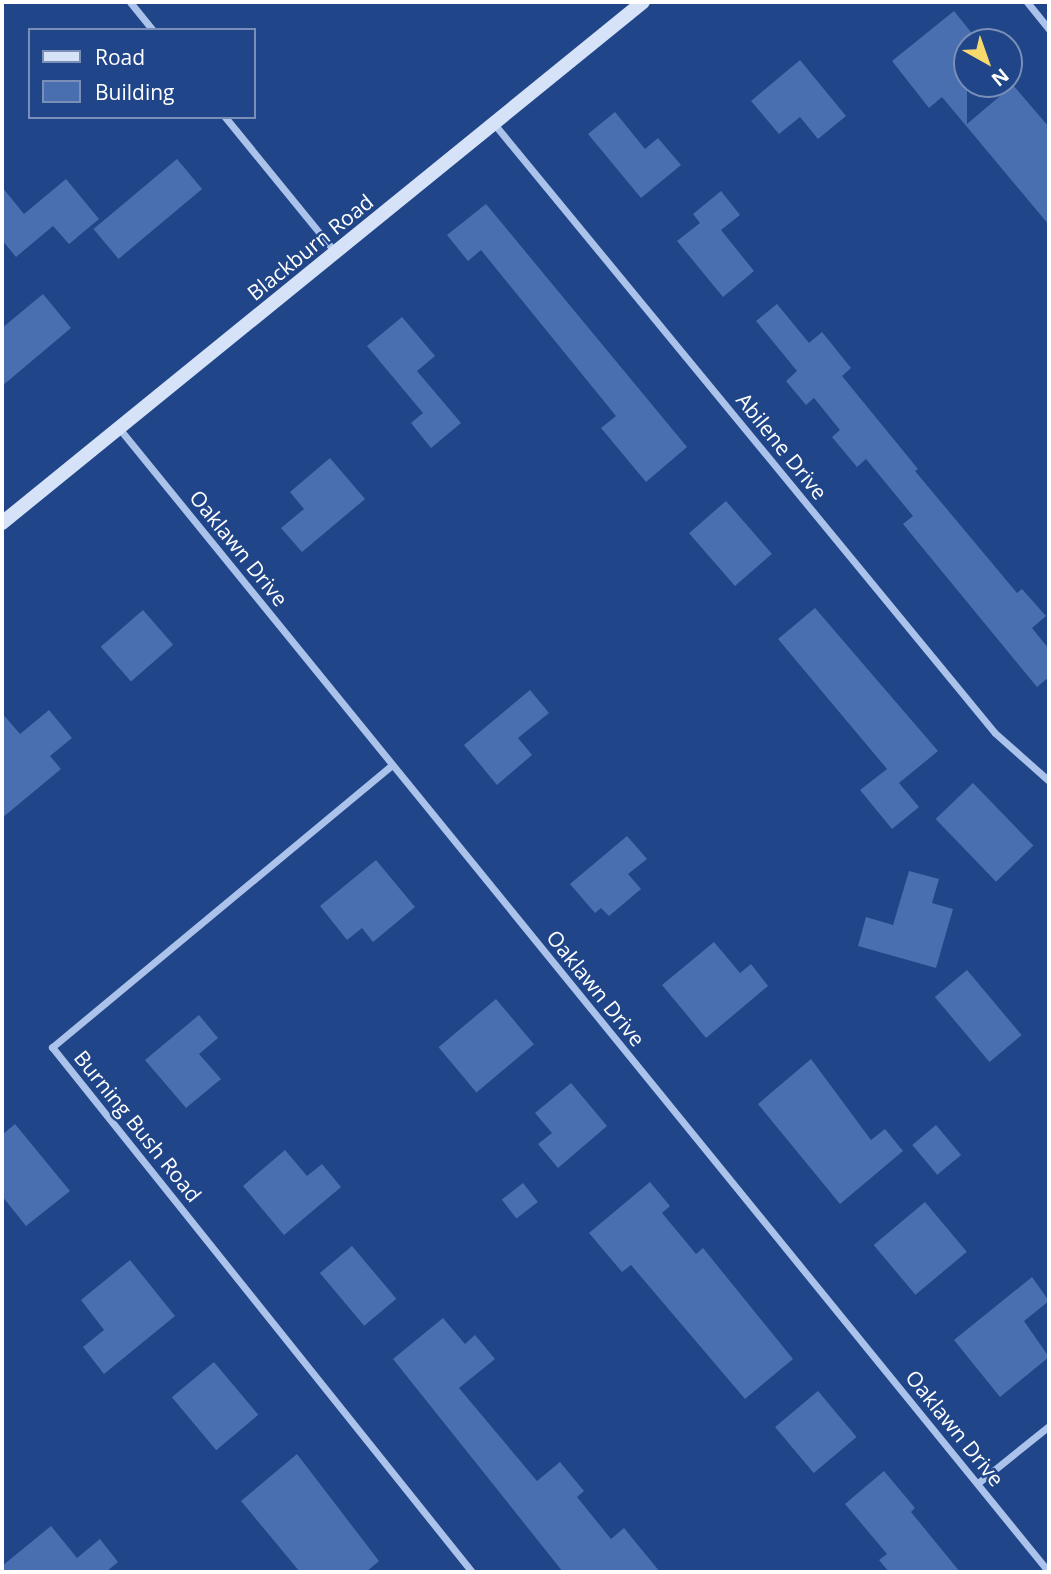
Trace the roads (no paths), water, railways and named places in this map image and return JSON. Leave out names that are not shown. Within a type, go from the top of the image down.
[{"type":"main road","name":"Blackburn Road","points":[[2,523],[117,426],[336,254],[643,2]]},
{"type":"street","points":[[130,2],[151,28]]},
{"type":"street","points":[[1028,2],[1049,29]]},
{"type":"street","points":[[227,119],[336,254]]},
{"type":"street","name":"Abilene Drive","points":[[495,125],[995,733],[1049,781]]},
{"type":"street","name":"Oaklawn Drive","points":[[117,426],[1049,1572]]},
{"type":"street","name":"Burning Bush Road","points":[[392,765],[52,1047],[472,1572]]},
{"type":"street","points":[[978,1483],[1049,1426]]}]
